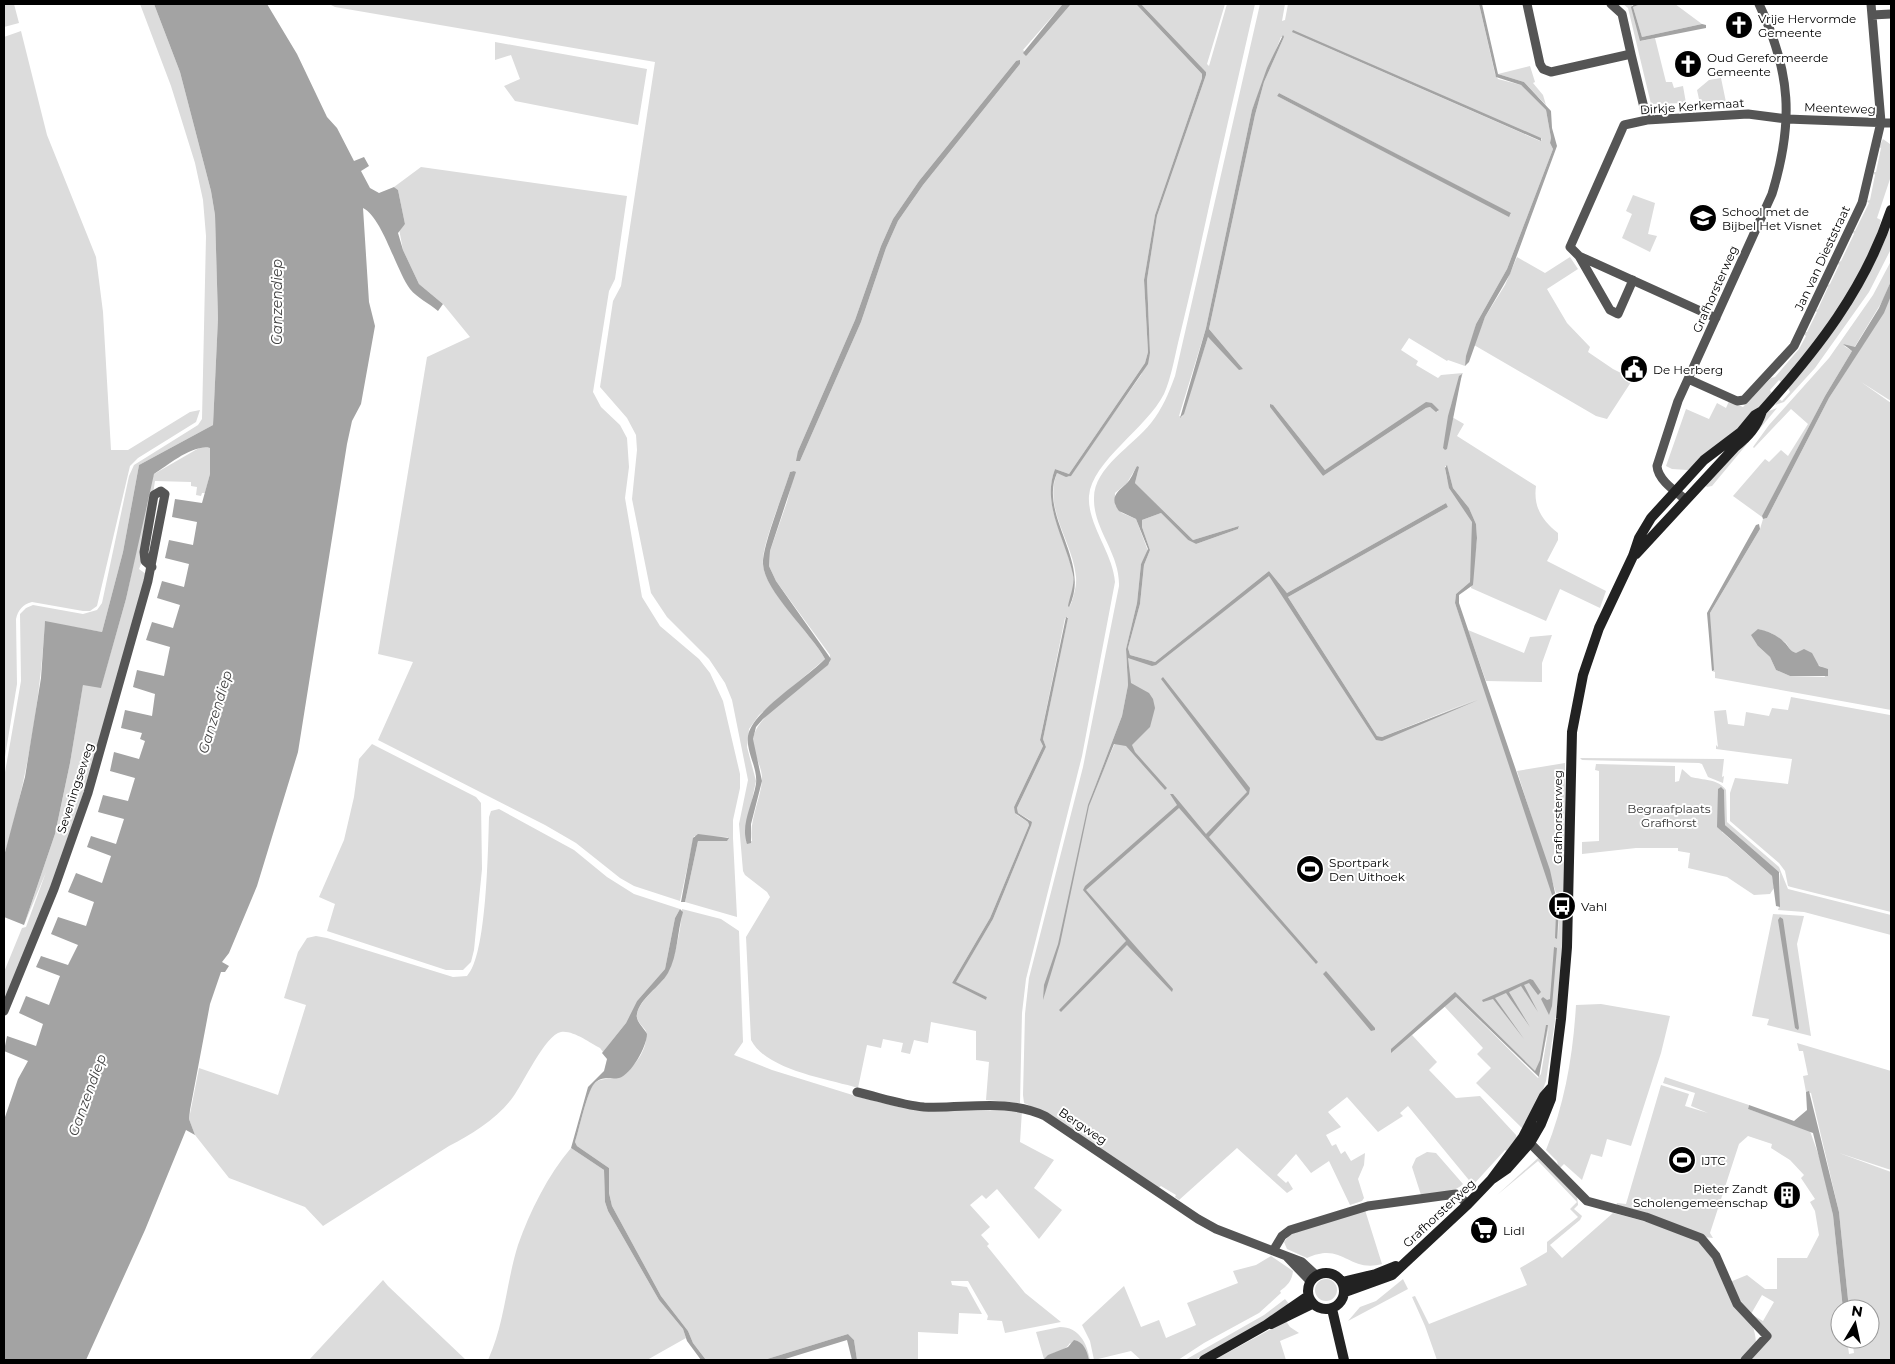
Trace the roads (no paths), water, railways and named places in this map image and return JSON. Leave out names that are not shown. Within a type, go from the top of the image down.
[{"type":"main road","name":"Grafhorsterweg","points":[[1633,556],[1685,499],[1752,431],[1762,411],[1807,360],[1840,317],[1868,268],[1891,210]]},
{"type":"main road","name":"Grafhorsterweg","points":[[1343,1287],[1403,1263],[1468,1204],[1527,1140],[1544,1096],[1551,1088],[1559,1043],[1567,948],[1572,732],[1583,675],[1599,628],[1633,556],[1641,534],[1651,518],[1704,460],[1741,432],[1755,415],[1762,411]]},
{"type":"main road","points":[[1328,1273],[1336,1276],[1343,1287],[1339,1304],[1332,1309],[1319,1308],[1310,1300],[1313,1278],[1328,1273]]},
{"type":"main road","points":[[1204,1360],[1310,1300]]},
{"type":"main road","points":[[1332,1309],[1344,1360]]},
{"type":"street","points":[[1527,4],[1540,64],[1543,69],[1551,72],[1631,54]]},
{"type":"street","points":[[1611,4],[1622,14],[1647,120]]},
{"type":"street","name":"Grafhorsterweg","points":[[1685,499],[1658,473],[1657,466],[1678,401],[1772,194],[1782,160],[1787,119],[1786,87],[1780,58],[1759,4]]},
{"type":"street","name":"Jan van Dieststraat","points":[[1688,379],[1737,401],[1744,400],[1794,346],[1862,203],[1881,122],[1872,4]]},
{"type":"street","points":[[1872,15],[1891,14]]},
{"type":"street","name":"Dirkje Kerkemaat","points":[[1633,280],[1618,314],[1610,310],[1579,256],[1570,247],[1624,125],[1647,120],[1748,114],[1787,119]]},
{"type":"street","name":"Meenteweg","points":[[1787,119],[1891,123]]},
{"type":"street","points":[[1579,256],[1716,318]]},
{"type":"street","name":"Seveningseweg","points":[[4,1012],[54,889],[88,793],[152,567],[165,494],[161,490],[154,495],[144,552],[146,561],[152,567]]},
{"type":"street","name":"Bergweg","points":[[857,1092],[923,1107],[999,1105],[1022,1106],[1032,1110],[1045,1116],[1198,1219],[1216,1229],[1307,1265],[1313,1278]]},
{"type":"street","points":[[1527,1140],[1587,1201],[1659,1221],[1692,1233],[1708,1243],[1720,1262],[1736,1304],[1767,1336],[1745,1360]]},
{"type":"street","points":[[1273,1252],[1282,1236],[1290,1230],[1368,1206],[1456,1194],[1468,1204]]},
{"type":"water","name":"Ganzendiep","points":[[154,4],[267,4],[297,54],[327,117],[337,128],[354,161],[364,157],[369,166],[361,171],[370,188],[379,193],[394,187],[398,190],[405,224],[398,233],[403,250],[419,284],[443,304],[438,311],[410,289],[383,233],[370,213],[363,208],[369,302],[375,326],[361,404],[352,421],[347,444],[298,752],[257,886],[229,953],[222,962],[229,966],[225,972],[221,972],[210,1004],[190,1110],[189,1119],[195,1135],[186,1130],[145,1230],[86,1360],[4,1360],[4,1120],[18,1079],[28,1061],[4,1051],[7,1036],[36,1046],[43,1024],[19,1013],[26,996],[49,1005],[60,976],[36,967],[41,956],[68,965],[78,945],[51,934],[58,917],[86,926],[94,902],[68,892],[76,873],[102,883],[111,856],[87,847],[91,836],[116,844],[124,819],[98,812],[103,795],[128,801],[135,778],[110,771],[114,752],[139,759],[145,741],[140,739],[142,733],[121,728],[125,710],[152,716],[155,694],[133,687],[137,670],[164,676],[170,647],[146,640],[152,622],[173,628],[180,605],[157,598],[162,581],[184,587],[189,564],[165,558],[169,540],[193,545],[197,522],[172,517],[175,499],[202,503],[210,474],[210,448],[203,448],[181,456],[154,474],[126,599],[101,688],[83,685],[70,763],[55,834],[24,925],[4,917],[4,856],[25,777],[41,678],[45,621],[102,632],[123,552],[139,465],[213,425],[218,318],[215,215],[211,191],[180,72]]},
{"type":"water","points":[[1071,4],[1026,56],[1023,53],[1062,5]]},
{"type":"water","points":[[1136,4],[1141,4],[1206,72],[1206,75],[1157,216],[1147,280],[1150,353],[1148,364],[1071,476],[1066,477],[1057,473],[1053,489],[1054,505],[1074,573],[1074,590],[1069,607],[1073,575],[1056,522],[1051,496],[1051,482],[1055,469],[1069,474],[1145,363],[1148,352],[1144,280],[1155,215],[1202,78],[1202,74]]},
{"type":"water","points":[[1479,4],[1482,4],[1498,74],[1524,82],[1551,111],[1552,128],[1557,146],[1510,274],[1485,317],[1469,362],[1465,366],[1466,356],[1476,324],[1507,269],[1553,149],[1550,143],[1551,138],[1546,110],[1521,85],[1496,77]]},
{"type":"water","points":[[1635,4],[1641,4],[1633,7],[1642,37],[1702,24],[1706,25],[1706,28],[1640,41],[1631,7]]},
{"type":"water","points":[[1293,30],[1541,138],[1541,141],[1292,32]]},
{"type":"water","points":[[1283,35],[1284,37],[1264,82],[1255,115],[1209,329],[1243,369],[1239,370],[1208,337],[1184,414],[1180,418],[1206,328],[1252,110],[1267,68]]},
{"type":"water","points":[[1020,60],[1020,64],[923,185],[898,221],[886,248],[861,322],[800,461],[796,461],[798,451],[855,320],[881,246],[893,219],[919,181],[1016,61]]},
{"type":"water","points":[[1279,93],[1511,213],[1509,217],[1277,96]]},
{"type":"water","points":[[1891,281],[1891,296],[1884,313],[1829,398],[1767,518],[1763,519],[1762,516],[1825,396],[1852,351],[1843,344],[1855,347],[1879,308]]},
{"type":"water","points":[[1462,374],[1447,449],[1445,450],[1443,448],[1448,416],[1459,376]]},
{"type":"water","points":[[1426,402],[1432,403],[1439,410],[1436,412],[1430,407],[1426,408],[1323,476],[1270,407],[1270,404],[1273,405],[1325,470]]},
{"type":"water","points":[[1447,465],[1453,488],[1469,508],[1476,524],[1477,538],[1473,585],[1459,595],[1459,603],[1550,870],[1559,911],[1557,939],[1555,938],[1556,914],[1553,898],[1455,603],[1456,594],[1470,582],[1472,522],[1449,488],[1445,468]]},
{"type":"water","points":[[1137,466],[1139,467],[1135,483],[1193,540],[1239,526],[1238,529],[1196,544],[1188,540],[1161,513],[1142,520],[1142,527],[1150,550],[1144,565],[1140,604],[1128,648],[1130,655],[1155,662],[1269,571],[1287,593],[1446,503],[1448,507],[1288,597],[1377,736],[1382,737],[1478,700],[1382,741],[1376,740],[1269,576],[1156,665],[1152,666],[1128,658],[1131,683],[1149,693],[1155,708],[1150,727],[1132,745],[1135,752],[1167,788],[1165,790],[1126,746],[1114,744],[1089,806],[1060,944],[1043,1000],[1044,985],[1058,944],[1088,805],[1122,716],[1128,685],[1126,649],[1137,603],[1141,564],[1148,549],[1136,519],[1119,511],[1114,499]]},
{"type":"water","points":[[790,472],[796,472],[770,551],[769,566],[776,581],[831,659],[828,665],[756,727],[753,739],[762,781],[751,824],[751,843],[747,844],[745,837],[746,822],[756,784],[748,742],[751,727],[769,706],[825,659],[771,587],[765,575],[763,564],[766,545],[774,519]]},
{"type":"water","points":[[1759,524],[1760,529],[1710,613],[1714,670],[1712,671],[1707,613],[1756,525]]},
{"type":"water","points":[[1066,617],[1068,618],[1043,739],[1046,747],[1017,808],[1018,813],[1032,822],[1031,826],[993,919],[956,982],[987,997],[986,1000],[952,983],[990,918],[1029,825],[1028,822],[1015,813],[1014,807],[1043,746],[1040,740]]},
{"type":"water","points":[[1758,629],[1778,637],[1790,650],[1796,653],[1804,649],[1812,653],[1819,666],[1828,669],[1828,676],[1790,676],[1776,670],[1770,657],[1758,646],[1751,635]]},
{"type":"water","points":[[1163,677],[1250,788],[1249,794],[1209,837],[1318,962],[1316,964],[1179,808],[1086,890],[1173,989],[1172,992],[1127,945],[1061,1012],[1059,1010],[1126,941],[1083,890],[1085,886],[1177,805],[1170,794],[1173,794],[1206,834],[1247,792],[1161,679]]},
{"type":"water","points":[[1721,787],[1724,790],[1725,825],[1779,872],[1780,907],[1776,906],[1772,876],[1717,827],[1718,789]]},
{"type":"water","points":[[698,834],[729,838],[727,841],[698,841],[685,902],[681,902],[693,838]]},
{"type":"water","points":[[680,909],[683,912],[676,951],[671,966],[668,973],[642,1003],[637,1014],[638,1022],[647,1034],[644,1046],[633,1066],[624,1076],[597,1081],[591,1088],[575,1142],[577,1146],[609,1168],[609,1193],[612,1206],[661,1296],[688,1331],[693,1343],[706,1360],[701,1360],[687,1341],[683,1329],[659,1300],[608,1211],[605,1202],[604,1170],[571,1148],[588,1087],[604,1071],[607,1059],[602,1053],[626,1023],[637,1001],[665,969],[675,918]]},
{"type":"water","points":[[1780,917],[1783,919],[1798,1030],[1795,1028],[1778,920]]},
{"type":"water","points":[[1554,947],[1557,948],[1552,1006],[1549,1015],[1541,999],[1543,997],[1547,1000],[1550,999]]},
{"type":"water","points":[[1326,971],[1375,1030],[1371,1031],[1323,974]]},
{"type":"water","points":[[1530,979],[1533,980],[1541,992],[1538,995],[1529,983],[1524,985],[1538,1012],[1521,986],[1509,992],[1530,1027],[1506,993],[1495,998],[1524,1039],[1493,999],[1483,1002],[1482,1000]]},
{"type":"water","points":[[1455,992],[1535,1071],[1540,1060],[1546,1025],[1548,1025],[1539,1077],[1456,997],[1391,1053],[1391,1049]]},
{"type":"water","points":[[1809,1091],[1839,1212],[1848,1299],[1842,1299],[1833,1215],[1813,1133],[1748,1109],[1749,1105],[1794,1121],[1807,1110],[1806,1092]]},
{"type":"water","points":[[848,1334],[854,1340],[857,1360],[852,1360],[847,1340],[782,1360],[764,1360]]},
{"type":"water","points":[[1074,1340],[1083,1345],[1089,1360],[1043,1360],[1048,1355],[1068,1347]]},
{"type":"place","name":"Vrije Hervormde Gemeente","points":[[1739,25]]},
{"type":"place","name":"Oud Gereformeerde Gemeente","points":[[1688,64]]},
{"type":"place","name":"School met de Bijbel Het Visnet","points":[[1703,218]]},
{"type":"place","name":"De Herberg","points":[[1634,369]]},
{"type":"place","name":"Sportpark Den Uithoek","points":[[1310,869]]},
{"type":"place","name":"Vahl","points":[[1562,906]]},
{"type":"place","name":"IJTC","points":[[1682,1160]]},
{"type":"place","name":"Pieter Zandt Scholengemeenschap","points":[[1787,1195]]},
{"type":"place","name":"Lidl","points":[[1484,1230]]},
{"type":"park label","name":"Begraafplaats Grafhorst","points":[[1669,815]]}]
